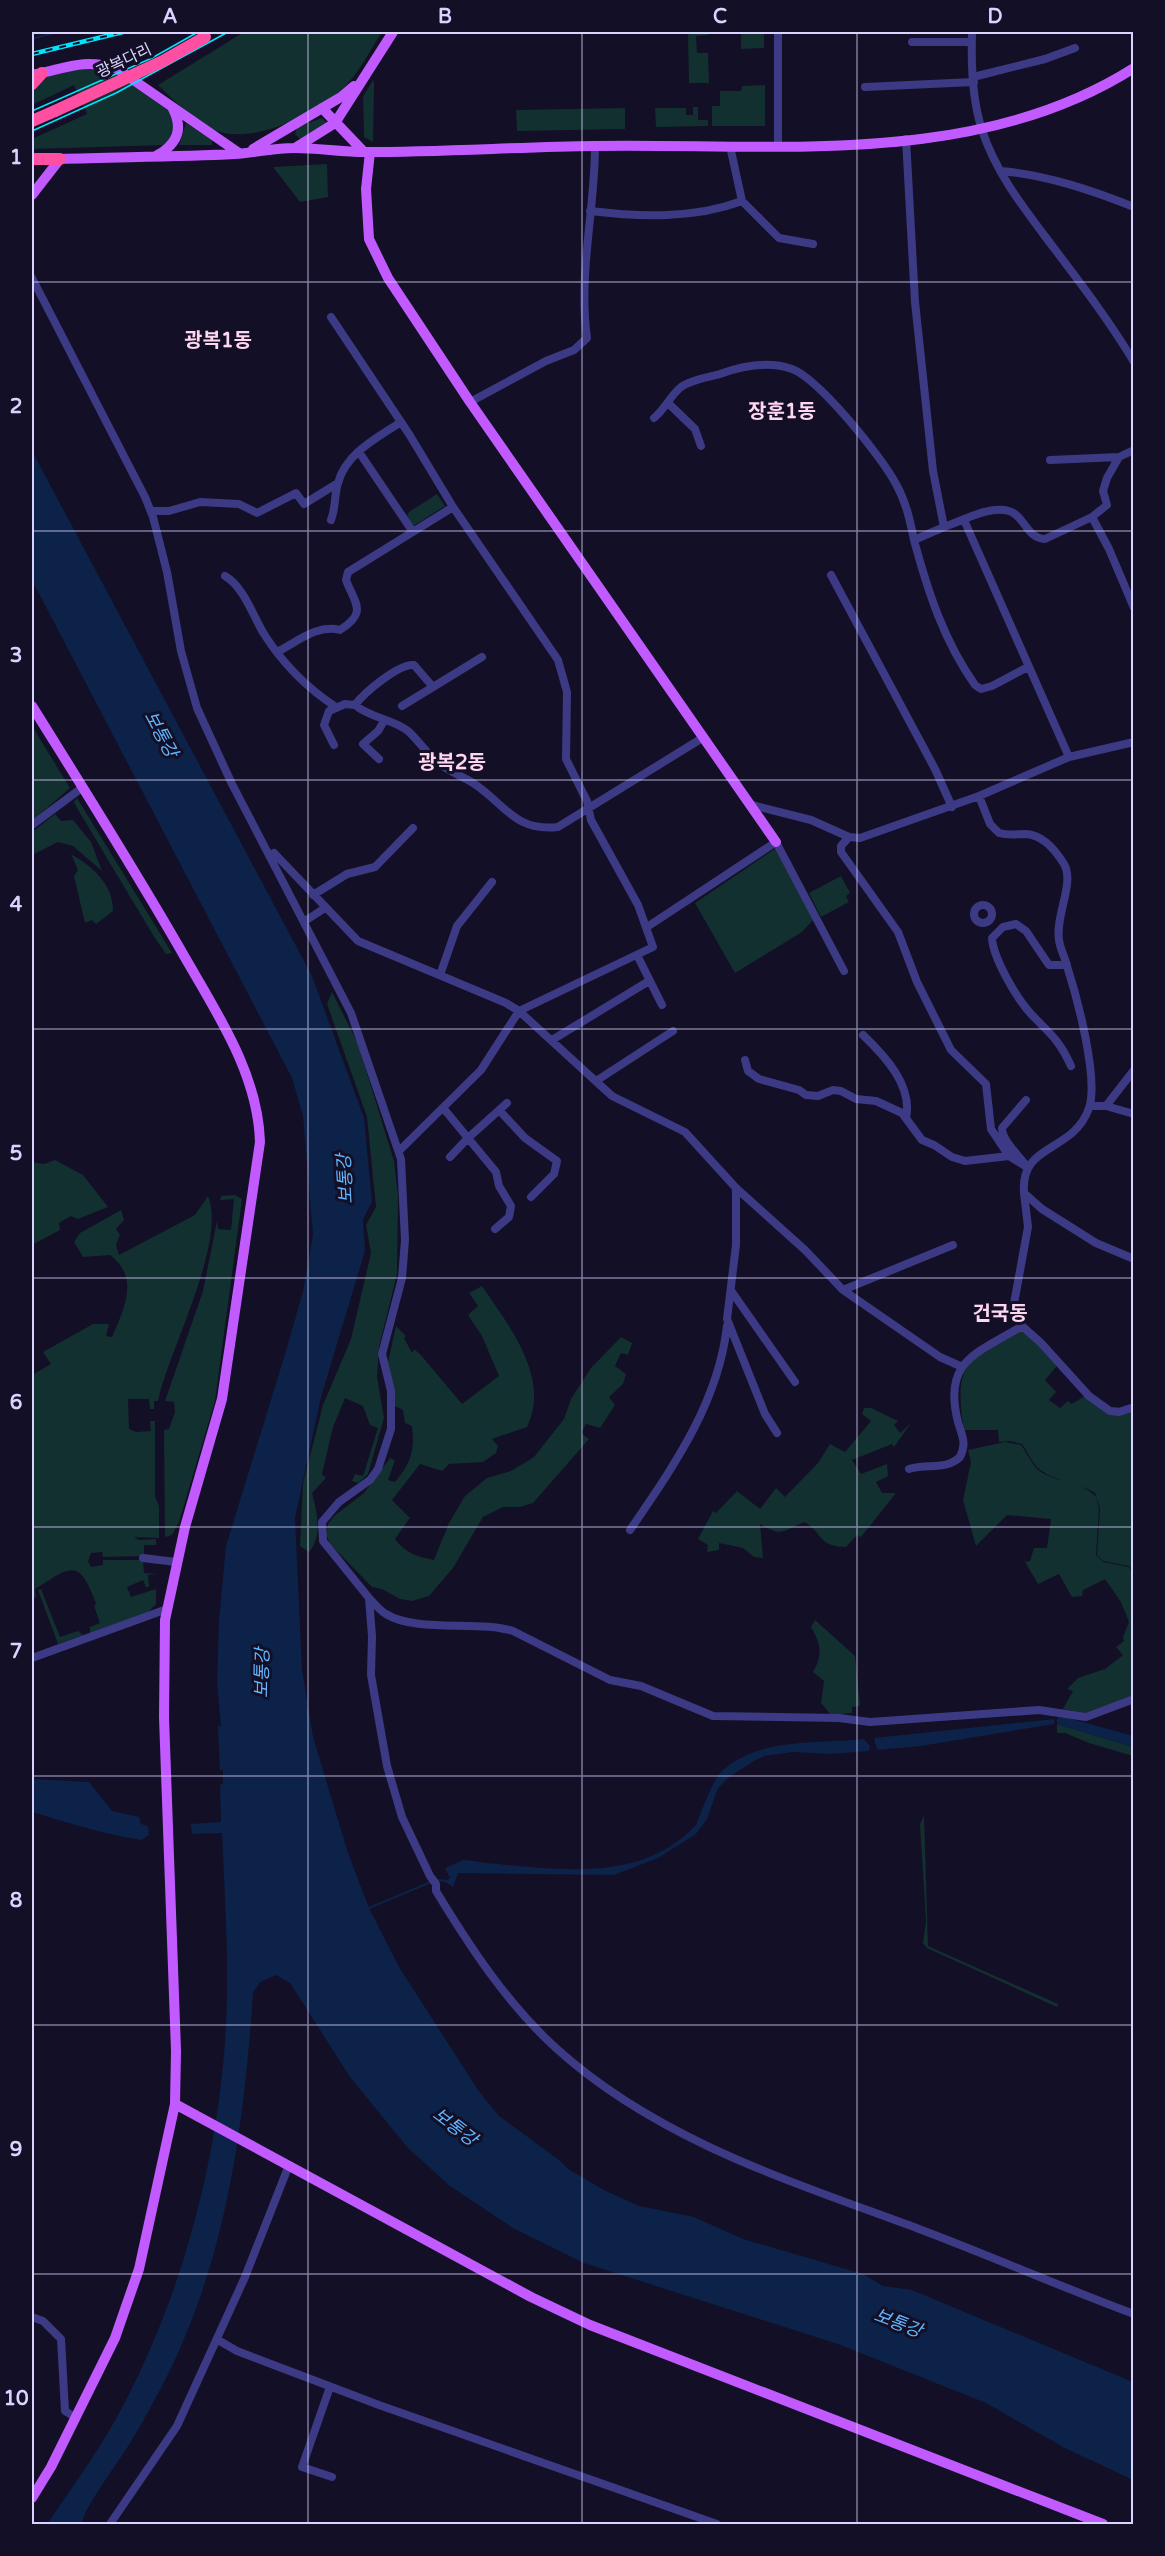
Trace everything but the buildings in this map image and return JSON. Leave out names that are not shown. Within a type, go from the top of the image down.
[{"type":"highway","name":"광복다리","points":[[32,121],[163,61],[209,34]]},
{"type":"highway","points":[[32,84],[37,74]]},
{"type":"highway","points":[[32,159],[60,159]]},
{"type":"main road","points":[[295,148],[335,123],[393,32]]},
{"type":"main road","points":[[37,74],[67,65],[97,63],[116,68],[172,107],[245,152]]},
{"type":"main road","points":[[32,195],[60,159],[295,148],[367,152],[595,146],[841,146],[906,139],[981,128],[1075,98],[1134,68]]},
{"type":"main road","points":[[245,152],[282,133],[364,78]]},
{"type":"main road","points":[[156,156],[175,141],[179,132],[177,118],[172,107]]},
{"type":"main road","points":[[322,108],[367,152],[366,189],[369,239],[388,278],[470,402],[776,842]]},
{"type":"main road","points":[[282,133],[295,148]]},
{"type":"main road","points":[[32,706],[141,881],[227,1032],[244,1072],[260,1123],[260,1142],[222,1399],[176,1562],[167,1609],[164,1717],[175,2039],[175,2104],[139,2269],[116,2338],[32,2498]]},
{"type":"main road","points":[[175,2104],[531,2297],[590,2325],[1103,2524]]},
{"type":"street","points":[[778,32],[778,146]]},
{"type":"street","points":[[912,42],[971,38],[981,128],[1001,171],[1018,202],[1089,295],[1134,362]]},
{"type":"street","points":[[865,87],[974,80],[1075,48]]},
{"type":"street","points":[[906,139],[915,302],[933,471],[944,527]]},
{"type":"street","points":[[470,402],[546,361],[574,350],[587,338],[585,274],[590,211],[595,182],[595,146]]},
{"type":"street","points":[[730,146],[742,201],[779,238],[813,244]]},
{"type":"street","points":[[1001,171],[1066,183],[1134,207]]},
{"type":"street","points":[[590,211],[640,217],[719,210],[742,201]]},
{"type":"street","points":[[32,278],[151,512],[167,572],[181,651],[197,708],[232,784],[351,1013],[399,1151],[405,1244],[402,1278],[382,1354],[391,1391],[391,1429],[378,1469],[370,1480],[339,1502],[322,1522],[323,1541],[369,1598],[386,1614],[405,1620],[446,1626],[499,1626],[610,1680],[641,1686],[712,1716],[839,1718],[870,1722],[1039,1710],[1086,1717],[1134,1699]]},
{"type":"street","points":[[330,317],[401,422],[453,507],[558,660],[567,692],[566,759],[588,807],[591,820],[646,927],[653,947],[519,1011],[481,1070],[399,1151]]},
{"type":"street","points":[[654,418],[682,386],[737,368],[774,365],[798,372],[834,405],[889,472],[907,505],[932,604],[952,651],[975,686],[981,689],[992,686],[1028,667]]},
{"type":"street","points":[[668,403],[695,429],[701,446]]},
{"type":"street","points":[[331,520],[336,508],[338,483],[349,460],[401,422]]},
{"type":"street","points":[[1050,460],[1119,457],[1134,450]]},
{"type":"street","points":[[359,452],[413,532]]},
{"type":"street","points":[[914,540],[944,527],[1001,509],[1011,511],[1030,534],[1045,539],[1092,517],[1107,505],[1103,486],[1119,457]]},
{"type":"street","points":[[151,512],[200,502],[238,504],[257,513],[296,493],[304,504],[338,483]]},
{"type":"street","points":[[277,652],[319,629],[329,627],[340,630],[351,623],[358,614],[358,607],[346,580],[348,572],[453,507]]},
{"type":"street","points":[[1092,517],[1109,549],[1134,608]]},
{"type":"street","points":[[964,520],[1069,757]]},
{"type":"street","points":[[831,575],[935,769],[952,807]]},
{"type":"street","points":[[225,576],[233,582],[277,652],[311,691],[336,707]]},
{"type":"street","points":[[402,706],[482,657]]},
{"type":"street","points":[[334,746],[324,725],[329,711],[336,707],[355,705],[382,681],[409,664],[421,672],[433,687]]},
{"type":"street","points":[[355,705],[365,713],[407,730],[441,765],[477,785],[511,817],[522,823],[558,827],[704,737]]},
{"type":"street","points":[[379,759],[363,744],[378,731],[384,721]]},
{"type":"street","points":[[752,805],[811,820],[849,837],[860,838],[952,807],[1069,757],[1134,742]]},
{"type":"street","points":[[32,825],[83,787]]},
{"type":"street","points":[[979,796],[990,824],[999,833],[1026,834],[1042,839],[1064,863],[1068,880],[1059,920],[1059,939],[1090,1064],[1093,1093],[1085,1118],[1073,1133],[1038,1155],[1027,1167],[1023,1179],[1028,1227],[1012,1309],[1022,1326],[1041,1343],[1089,1396],[1110,1411],[1119,1412],[1134,1407]]},
{"type":"street","points":[[313,895],[347,874],[375,867],[413,828]]},
{"type":"street","points":[[849,837],[841,846],[841,852],[898,932],[917,982],[951,1050],[986,1084],[991,1129],[1009,1156],[1027,1167]]},
{"type":"street","points":[[646,927],[776,842],[844,971]]},
{"type":"street","points":[[265,844],[358,941],[519,1011],[612,1095],[685,1132],[736,1188],[805,1250],[843,1290],[940,1357],[960,1366]]},
{"type":"street","points":[[440,975],[457,926],[492,882]]},
{"type":"street","points":[[305,921],[325,908]]},
{"type":"street","points":[[990,921],[998,930]]},
{"type":"street","points":[[1067,965],[1049,965],[1026,931],[1016,924],[998,930],[992,939],[993,947],[1007,977],[1030,1013],[1050,1031],[1071,1066]]},
{"type":"street","points":[[637,955],[662,1005]]},
{"type":"street","points":[[552,1040],[649,981]]},
{"type":"street","points":[[596,1081],[673,1031]]},
{"type":"street","points":[[863,1035],[885,1057],[905,1089],[908,1107],[906,1118]]},
{"type":"street","points":[[745,1060],[748,1071],[775,1086],[818,1096],[833,1090],[841,1090],[856,1099],[876,1101],[903,1113],[922,1140],[952,1157],[965,1161],[1009,1156]]},
{"type":"street","points":[[1106,1106],[1134,1070]]},
{"type":"street","points":[[1026,1100],[1006,1122],[1002,1133],[1027,1167]]},
{"type":"street","points":[[450,1157],[507,1103]]},
{"type":"street","points":[[1089,1106],[1106,1106],[1134,1114]]},
{"type":"street","points":[[444,1109],[496,1172],[499,1186],[511,1206],[510,1217],[495,1229]]},
{"type":"street","points":[[499,1110],[525,1138],[557,1161],[554,1174],[531,1197]]},
{"type":"street","points":[[630,1530],[684,1451],[703,1412],[724,1351],[736,1245],[736,1188]]},
{"type":"street","points":[[1024,1193],[1042,1209],[1096,1243],[1134,1259]]},
{"type":"street","points":[[843,1290],[952,1245]]},
{"type":"street","points":[[732,1292],[781,1366],[795,1382]]},
{"type":"street","points":[[727,1319],[765,1414],[777,1433]]},
{"type":"street","points":[[909,1469],[918,1466],[946,1466],[960,1457],[965,1439],[957,1415],[955,1379],[960,1366],[1022,1326]]},
{"type":"street","points":[[143,1558],[176,1562]]},
{"type":"street","points":[[369,1598],[371,1675],[387,1766],[402,1817],[434,1881],[436,1891],[470,1946],[532,2024],[556,2049],[631,2104],[703,2145],[1134,2314]]},
{"type":"street","points":[[32,1658],[167,1609]]},
{"type":"street","points":[[110,2524],[177,2426],[218,2340],[284,2162]]},
{"type":"street","points":[[32,2317],[43,2321],[61,2339],[65,2411],[76,2418]]},
{"type":"street","points":[[218,2340],[237,2351],[330,2387],[717,2524]]},
{"type":"street","points":[[330,2387],[302,2467],[332,2477]]},
{"type":"green space","points":[[244,32],[382,32],[352,79],[339,92],[314,110],[267,130],[235,134],[220,132],[196,119],[158,85]]},
{"type":"green space","points":[[688,32],[708,32],[708,35],[696,36],[697,53],[708,53],[709,83],[689,83]]},
{"type":"green space","points":[[741,32],[764,32],[764,48],[741,49]]},
{"type":"green space","points":[[80,66],[109,70],[171,111],[176,125],[166,145],[32,149],[32,139],[87,114],[74,85],[32,105],[32,89],[48,76]]},
{"type":"green space","points":[[373,80],[373,142],[364,137],[363,97]]},
{"type":"green space","points":[[765,85],[765,126],[712,126],[712,106],[720,106],[720,91],[741,91],[742,86]]},
{"type":"green space","points":[[693,107],[698,107],[698,120],[708,120],[708,126],[656,127],[655,108],[686,108],[686,115],[693,115]]},
{"type":"green space","points":[[625,108],[625,129],[517,131],[516,110]]},
{"type":"green space","points":[[322,118],[327,123],[300,139],[295,134],[297,127]]},
{"type":"green space","points":[[186,123],[212,140],[212,145],[179,145]]},
{"type":"green space","points":[[327,164],[328,197],[300,202],[273,167]]},
{"type":"green space","points":[[437,494],[445,506],[413,526],[407,516],[409,512]]},
{"type":"green space","points":[[32,726],[70,788],[32,821]]},
{"type":"green space","points":[[77,798],[172,953],[166,954],[153,935],[77,808],[74,802]]},
{"type":"green space","points":[[55,814],[61,821],[73,820],[91,842],[102,871],[73,846],[58,842],[32,855],[32,832]]},
{"type":"green space","points":[[776,848],[814,919],[802,932],[735,973],[695,903]]},
{"type":"green space","points":[[71,854],[100,877],[110,893],[113,911],[96,924],[92,920],[85,923],[74,876],[78,870]]},
{"type":"green space","points":[[841,876],[850,893],[846,896],[849,902],[821,917],[809,893]]},
{"type":"green space","points":[[332,992],[358,1044],[394,1161],[398,1195],[397,1274],[379,1347],[377,1377],[384,1418],[368,1474],[358,1483],[352,1481],[355,1474],[363,1476],[378,1428],[370,1425],[363,1406],[345,1398],[333,1427],[322,1474],[326,1478],[312,1493],[317,1516],[317,1531],[316,1539],[309,1552],[300,1546],[303,1483],[323,1405],[351,1339],[371,1253],[366,1225],[376,1207],[367,1117],[327,1004]]},
{"type":"green space","points":[[55,1160],[83,1175],[108,1207],[78,1219],[71,1216],[59,1223],[60,1230],[32,1245],[32,1162],[44,1164]]},
{"type":"green space","points":[[235,1195],[242,1199],[215,1401],[179,1522],[172,1535],[165,1537],[164,1430],[169,1429],[175,1412],[174,1402],[165,1401],[203,1291],[217,1221],[218,1229],[231,1230],[234,1199],[220,1200],[221,1196]]},
{"type":"green space","points":[[208,1196],[212,1216],[210,1241],[194,1298],[158,1401],[154,1401],[154,1409],[150,1409],[149,1399],[128,1399],[129,1429],[136,1432],[151,1431],[150,1421],[155,1421],[155,1496],[159,1506],[159,1538],[134,1537],[139,1540],[156,1539],[156,1545],[144,1545],[144,1556],[103,1557],[102,1552],[91,1553],[88,1561],[91,1567],[103,1565],[103,1560],[143,1560],[144,1573],[157,1574],[148,1575],[149,1587],[146,1587],[143,1580],[127,1587],[131,1597],[156,1589],[156,1604],[148,1612],[90,1633],[90,1627],[100,1623],[90,1588],[78,1572],[72,1570],[56,1576],[35,1589],[36,1597],[32,1599],[32,1375],[51,1364],[43,1352],[93,1324],[109,1324],[106,1336],[112,1337],[121,1316],[127,1295],[125,1274],[110,1255],[83,1257],[74,1242],[80,1233],[121,1210],[124,1220],[116,1229],[120,1235],[116,1245],[119,1255],[195,1215]]},
{"type":"green space","points":[[482,1286],[524,1353],[534,1390],[533,1409],[527,1427],[492,1439],[498,1446],[496,1453],[483,1462],[449,1464],[442,1471],[420,1464],[392,1500],[410,1518],[395,1539],[408,1551],[434,1560],[449,1523],[465,1496],[487,1478],[511,1471],[534,1457],[564,1419],[571,1399],[591,1368],[621,1337],[632,1343],[628,1355],[621,1353],[615,1366],[626,1374],[623,1384],[609,1397],[615,1405],[600,1428],[586,1424],[581,1433],[589,1439],[533,1503],[520,1507],[503,1507],[483,1517],[453,1568],[429,1596],[412,1601],[400,1599],[382,1589],[372,1587],[330,1544],[326,1534],[328,1524],[334,1516],[364,1493],[390,1458],[395,1460],[388,1480],[395,1482],[411,1456],[412,1426],[405,1423],[403,1410],[395,1406],[387,1367],[396,1326],[406,1336],[404,1338],[412,1353],[414,1349],[420,1354],[462,1404],[499,1376],[482,1336],[468,1315],[478,1306],[469,1293]]},
{"type":"green space","points":[[1023,1329],[1057,1366],[1045,1380],[1056,1392],[1049,1400],[1060,1408],[1068,1401],[1072,1404],[1086,1395],[1102,1407],[1133,1408],[1133,1571],[1129,1566],[1103,1561],[1097,1555],[1100,1508],[1095,1493],[1044,1472],[1033,1463],[1022,1444],[1010,1441],[999,1442],[998,1430],[964,1430],[961,1389],[963,1376],[968,1366],[977,1357]]},
{"type":"green space","points":[[864,1408],[871,1408],[898,1421],[894,1425],[900,1433],[911,1423],[894,1447],[892,1444],[852,1460],[861,1474],[887,1464],[888,1476],[876,1482],[882,1493],[896,1493],[861,1537],[857,1535],[846,1547],[837,1546],[822,1539],[805,1522],[779,1532],[760,1524],[763,1558],[754,1557],[743,1548],[719,1543],[719,1550],[707,1552],[708,1545],[698,1539],[713,1511],[716,1513],[737,1491],[760,1509],[776,1488],[785,1497],[818,1463],[830,1444],[845,1452],[871,1421],[862,1414]]},
{"type":"green space","points":[[1005,1442],[1021,1445],[1032,1463],[1041,1472],[1084,1488],[1096,1497],[1099,1508],[1096,1555],[1103,1562],[1129,1567],[1133,1573],[1133,1696],[1085,1713],[1063,1709],[1073,1691],[1067,1689],[1078,1678],[1105,1669],[1123,1655],[1116,1647],[1124,1641],[1123,1637],[1129,1622],[1121,1602],[1105,1579],[1083,1590],[1082,1596],[1072,1597],[1059,1574],[1038,1584],[1025,1562],[1030,1561],[1034,1548],[1047,1548],[1051,1519],[1007,1515],[976,1546],[963,1500],[971,1462],[968,1450]]},
{"type":"green space","points":[[41,1589],[60,1637],[78,1631],[83,1635],[58,1644],[38,1590]]},
{"type":"green space","points":[[815,1620],[855,1656],[860,1706],[852,1707],[852,1713],[831,1715],[821,1703],[824,1681],[813,1672],[820,1650],[811,1627]]},
{"type":"green space","points":[[1057,1724],[1133,1747],[1133,1756],[1065,1733],[1057,1733]]},
{"type":"green space","points":[[924,1816],[928,1946],[1058,2004],[1057,2007],[927,1948],[923,1943],[926,1921],[920,1824]]},
{"type":"water","name":"보통강","points":[[32,451],[312,976],[364,1118],[372,1202],[363,1219],[365,1251],[321,1397],[295,1518],[302,1670],[313,1737],[348,1853],[369,1908],[399,1967],[478,2090],[499,2116],[568,2169],[604,2190],[639,2206],[694,2217],[743,2239],[863,2274],[883,2286],[912,2290],[1133,2382],[1133,2480],[1063,2447],[986,2403],[838,2344],[584,2263],[513,2228],[450,2186],[408,2148],[350,2077],[290,1983],[276,1975],[260,1982],[253,1993],[244,2094],[228,2193],[217,2242],[185,2338],[143,2421],[88,2508],[82,2524],[47,2524],[107,2434],[145,2360],[163,2317],[193,2227],[214,2135],[225,2042],[227,1990],[222,1833],[192,1834],[191,1824],[221,1822],[220,1785],[223,1784],[223,1770],[220,1770],[218,1726],[221,1726],[217,1683],[219,1621],[226,1546],[303,1291],[313,1235],[303,1116],[292,1078],[32,580]]},
{"type":"water","points":[[1065,1717],[1133,1736],[1133,1747],[1057,1724],[1057,1718]]},
{"type":"water","points":[[1054,1719],[1054,1724],[921,1746],[877,1750],[874,1738]]},
{"type":"water","points":[[864,1739],[870,1746],[869,1751],[831,1754],[793,1752],[764,1756],[754,1761],[729,1777],[718,1788],[707,1819],[696,1834],[658,1858],[614,1875],[458,1873],[453,1887],[445,1882],[450,1878],[445,1868],[463,1860],[570,1869],[624,1865],[650,1857],[674,1844],[696,1825],[715,1781],[722,1771],[737,1760],[771,1747]]},
{"type":"water","points":[[32,1779],[89,1782],[112,1811],[139,1817],[141,1824],[148,1826],[149,1835],[141,1840],[127,1838],[32,1812]]},
{"type":"waterway","points":[[32,39],[57,32]]},
{"type":"waterway","points":[[437,1880],[448,1881]]},
{"type":"waterway","points":[[369,1908],[431,1882]]},
{"type":"tram line","points":[[32,111],[152,58],[198,32]]},
{"type":"tram line","points":[[32,131],[116,93],[228,32]]},
{"type":"railway","points":[[32,54],[123,32]]},
{"type":"district","name":"광복1동","points":[[218,341]]},
{"type":"district","name":"장훈1동","points":[[782,412]]},
{"type":"district","name":"광복2동","points":[[452,763]]},
{"type":"district","name":"건국동","points":[[1000,1314]]}]
